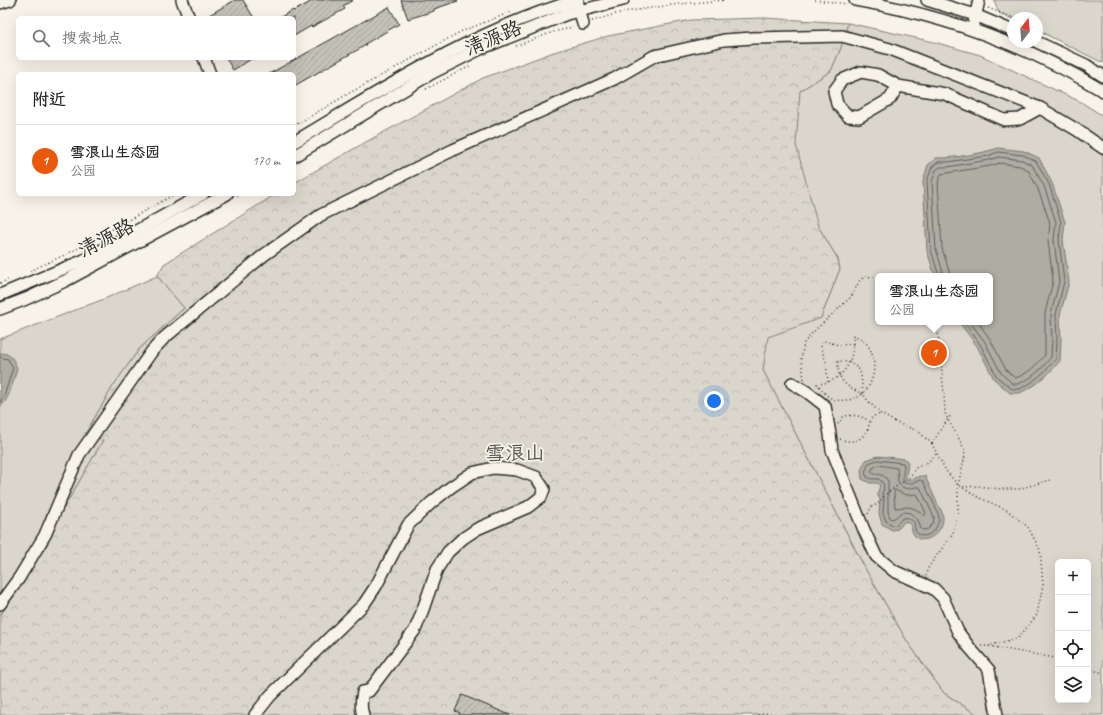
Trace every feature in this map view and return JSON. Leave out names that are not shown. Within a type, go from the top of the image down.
[{"type":"street","points":[[0,3],[10,0]]},
{"type":"street","points":[[182,0],[188,16]]},
{"type":"street","name":"清源路","points":[[296,141],[432,60],[495,30],[538,12],[578,3],[623,0]]},
{"type":"street","points":[[927,0],[976,15],[1007,28]]},
{"type":"street","points":[[972,29],[979,0]]},
{"type":"street","points":[[851,2],[890,7],[945,20],[972,29],[1029,52],[1103,91]]},
{"type":"street","points":[[578,3],[584,24]]},
{"type":"street","name":"清源路","points":[[296,155],[432,73],[480,49],[568,14],[578,3]]},
{"type":"street","points":[[0,604],[19,578],[45,535],[79,455],[152,351],[164,338],[264,255],[321,215],[454,150],[614,79],[654,56],[724,40],[842,36],[890,49],[1040,108],[1078,130],[1103,148]]},
{"type":"street","points":[[1043,45],[1086,65],[1103,76]]},
{"type":"street","points":[[205,60],[209,72]]},
{"type":"street","points":[[898,86],[890,99],[859,117],[848,116],[837,104],[834,91],[842,80],[861,72],[878,74],[898,86],[945,94],[1004,120],[1020,119],[1040,108]]},
{"type":"street","name":"清源路","points":[[0,295],[82,260],[199,196]]},
{"type":"street","name":"清源路","points":[[0,308],[26,299],[65,280],[223,196]]},
{"type":"street","points":[[792,383],[825,406],[832,450],[876,556],[894,571],[934,589],[943,598],[958,632],[969,648],[989,670],[997,715]]},
{"type":"street","points":[[255,715],[270,696],[364,604],[376,586],[408,525],[431,503],[472,473],[493,468],[518,470],[536,477],[544,489],[541,497],[528,507],[477,529],[462,539],[448,552],[437,569],[415,630],[369,691],[363,692],[361,703],[363,715]]},
{"type":"path","name":"清源路","points":[[510,48],[553,32],[623,12],[679,4],[726,0]]},
{"type":"path","points":[[815,0],[851,2]]},
{"type":"path","name":"清源路","points":[[422,91],[476,63]]},
{"type":"path","name":"清源路","points":[[26,273],[73,251],[171,196]]},
{"type":"path","points":[[807,392],[801,359],[804,343],[813,332],[852,297],[860,280],[866,276],[875,278]]},
{"type":"path","points":[[0,283],[13,278]]},
{"type":"path","points":[[925,585],[927,570],[953,534],[958,513],[958,485],[964,456],[964,449],[960,439],[945,413],[938,332],[934,325]]},
{"type":"path","points":[[853,334],[865,342],[872,352],[875,364],[873,378],[863,394],[851,400],[838,401],[827,396],[817,384],[828,382],[840,376],[846,369],[849,362],[853,354],[853,334]]},
{"type":"path","points":[[828,382],[826,362],[821,348],[824,341],[839,345],[854,344]]},
{"type":"path","points":[[863,394],[861,374],[858,368],[849,362],[838,361],[840,376],[845,384],[863,394],[882,414],[897,423],[918,432],[932,444],[946,471],[958,485],[978,497],[1008,510],[1028,528],[1040,550],[1043,586],[1037,615],[1018,638],[988,646],[969,648]]},
{"type":"path","points":[[869,421],[862,416],[844,416],[830,434],[841,440],[850,442],[857,440],[867,432],[869,421],[874,416],[882,414]]},
{"type":"path","points":[[932,444],[951,415]]},
{"type":"path","points":[[878,504],[887,493],[909,478],[916,468],[928,462],[937,453]]},
{"type":"path","points":[[958,485],[965,487],[978,486],[1000,489],[1018,489],[1050,480]]},
{"type":"path","points":[[988,646],[1055,658]]},
{"type":"path","points":[[1091,670],[1103,673]]},
{"type":"path","points":[[758,715],[768,713],[777,715]]},
{"type":"green space","points":[[994,0],[1103,0],[1103,63],[1043,33],[1043,12],[1007,12],[1007,16],[999,13]]},
{"type":"green space","name":"雪浪山","points":[[765,18],[848,23],[841,48],[831,71],[800,91],[818,226],[838,259],[840,269],[821,318],[763,370],[866,570],[907,641],[944,693],[978,715],[0,715],[0,616],[103,440],[85,434],[113,386],[139,349],[184,308],[157,276],[164,264],[273,196],[296,196],[296,182],[483,78],[554,52],[608,36],[691,20]]},
{"type":"green space","points":[[848,23],[934,42],[980,55],[1081,102],[1103,116],[1103,715],[978,715],[944,693],[907,641],[866,570],[763,370],[768,337],[821,318],[840,269],[838,259],[818,226],[796,145],[800,91],[831,71],[841,48]]},
{"type":"green space","points":[[157,276],[184,308],[139,349],[113,386],[85,434],[103,440],[0,616],[0,339],[104,299]]},
{"type":"water","points":[[998,148],[1024,151],[1039,158],[1052,183],[1065,222],[1063,240],[1069,282],[1060,315],[1060,361],[1035,385],[1020,393],[1010,393],[994,379],[977,346],[961,325],[993,325],[993,273],[934,273],[927,251],[923,181],[928,165],[936,158],[984,152]]},
{"type":"water","points":[[0,353],[11,357],[17,368],[9,395],[0,407]]},
{"type":"water","points":[[878,456],[905,459],[908,462],[906,478],[909,480],[920,476],[925,476],[943,515],[942,524],[934,535],[923,540],[917,538],[913,533],[911,525],[905,521],[898,529],[892,530],[882,524],[879,514],[880,499],[877,495],[880,485],[877,483],[870,483],[862,479],[861,470],[866,460]]},
{"type":"building","points":[[235,0],[243,0],[253,16],[207,16]]},
{"type":"building","points":[[314,0],[353,0],[343,6],[345,9],[296,35],[296,16],[282,16],[293,10],[294,11]]},
{"type":"building","points":[[401,0],[458,1],[434,9],[434,11],[408,19]]},
{"type":"building","points":[[389,7],[399,24],[365,44],[366,45],[296,85],[296,72],[273,72]]},
{"type":"building","points":[[227,60],[250,60],[233,70]]},
{"type":"building","points":[[462,695],[510,715],[459,715],[460,713],[455,711]]},
{"type":"place","name":"雪浪山生态园","points":[[934,353]]}]
